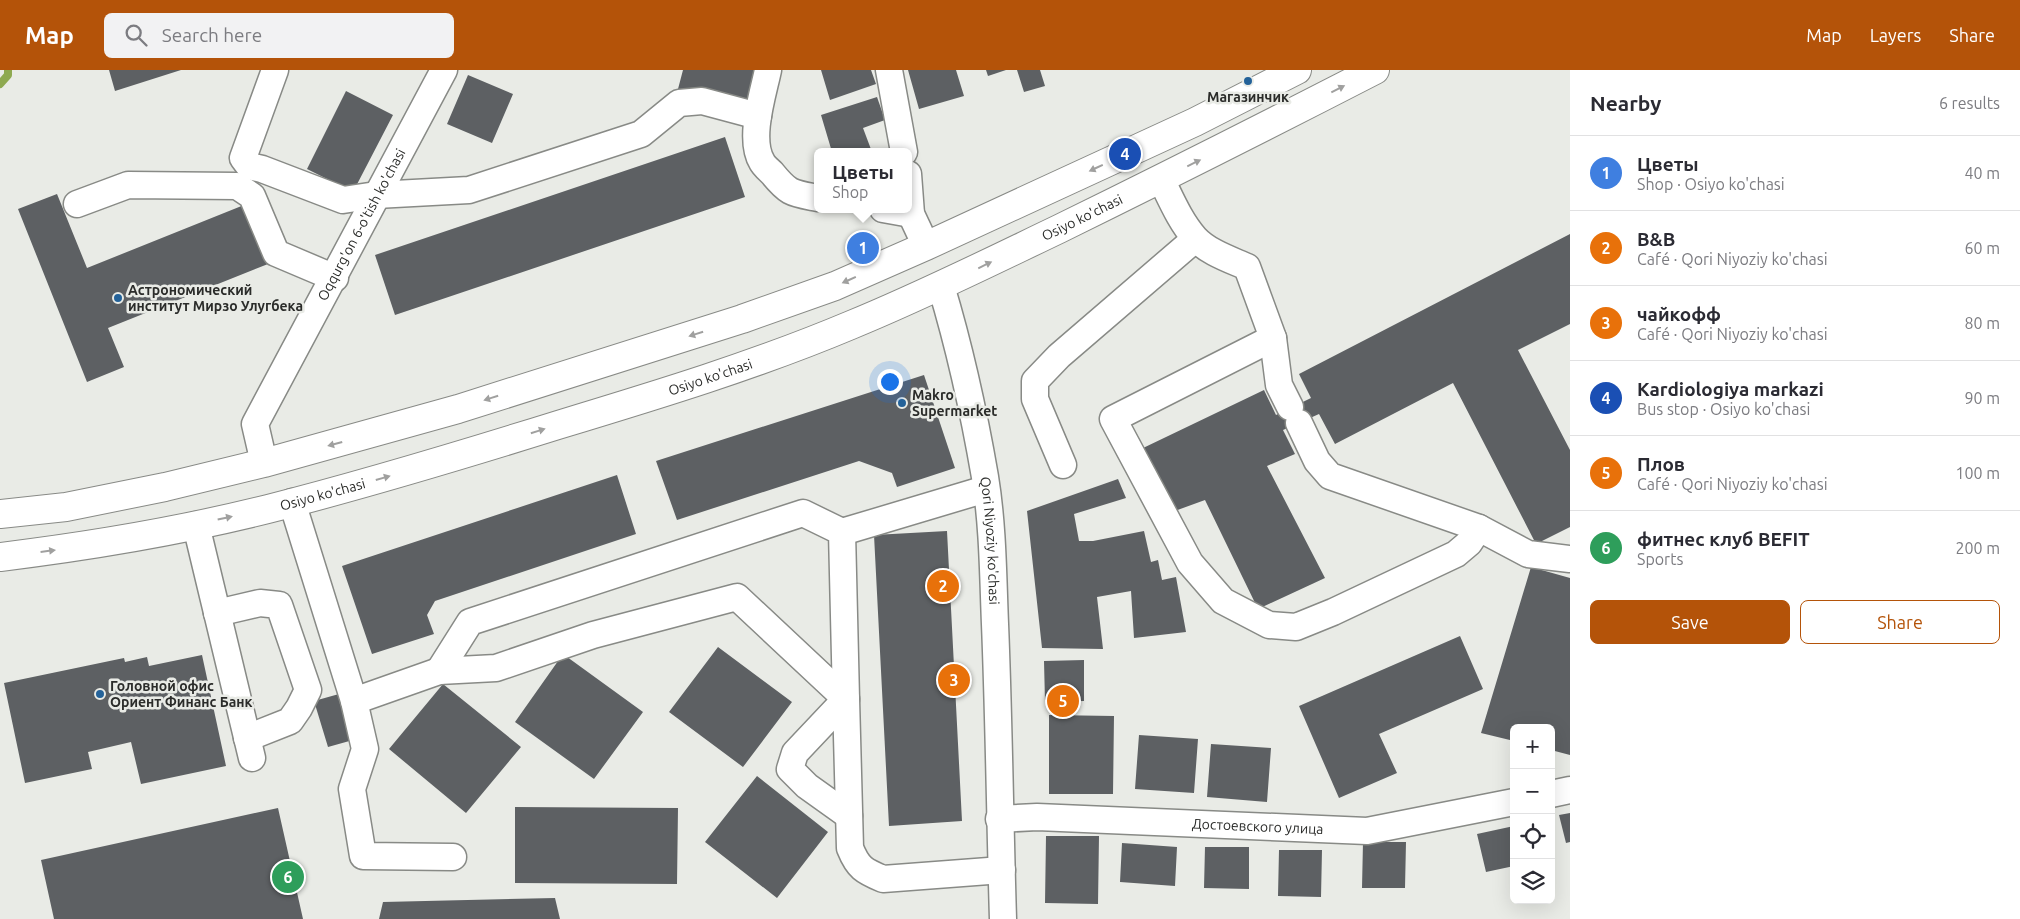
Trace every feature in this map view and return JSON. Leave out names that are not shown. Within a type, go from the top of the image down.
[{"type":"main road","points":[[0,514],[66,507],[165,487],[264,463],[458,409],[742,319],[835,286],[926,246],[1144,146],[1264,78],[1297,70]]},
{"type":"main road","name":"Osiyo ko'chasi","points":[[0,557],[56,550],[160,532],[292,502],[466,454],[745,365],[849,327],[941,286],[1161,179],[1374,70]]},
{"type":"main road","points":[[1264,78],[1284,117]]},
{"type":"main road","points":[[1144,146],[1161,179]]},
{"type":"main road","name":"Qori Niyoziy ko'chasi","points":[[926,246],[941,286]]},
{"type":"street","points":[[275,70],[243,158],[249,166],[272,172],[343,200],[376,195],[469,190],[640,134],[678,103],[702,101],[758,116]]},
{"type":"street","name":"Oqqurg'on 6-o'tish ko'chasi","points":[[264,463],[256,424],[444,70]]},
{"type":"street","points":[[768,70],[758,116],[756,142],[761,161],[786,190],[795,194],[814,197]]},
{"type":"street","points":[[889,70],[903,148]]},
{"type":"street","points":[[1161,179],[1180,216],[1195,239],[1218,254],[1247,266],[1273,338],[1279,385],[1317,461],[1330,476],[1479,528],[1528,554],[1570,558]]},
{"type":"street","points":[[77,204],[128,185],[237,186],[252,196],[276,253],[335,278]]},
{"type":"street","points":[[905,213],[911,214]]},
{"type":"street","name":"Qori Niyoziy ko'chasi","points":[[911,214],[926,246]]},
{"type":"street","points":[[1063,465],[1036,399],[1035,381],[1059,356],[1195,239]]},
{"type":"street","name":"Qori Niyoziy ko'chasi","points":[[941,286],[956,334],[964,371],[986,489],[991,537],[1003,919]]},
{"type":"street","points":[[1273,338],[1113,419],[1190,563],[1223,601],[1269,625],[1296,626],[1334,612],[1456,554],[1469,543],[1479,528]]},
{"type":"street","points":[[439,671],[470,622],[804,513],[842,532],[986,489]]},
{"type":"street","points":[[292,502],[354,701],[365,749],[352,789],[363,856],[453,857]]},
{"type":"street","points":[[196,524],[217,613],[249,748],[290,721],[308,690],[279,605],[260,603],[217,613]]},
{"type":"street","points":[[842,532],[850,848],[855,861],[865,872],[883,878],[1002,870]]},
{"type":"street","points":[[354,701],[439,671],[496,668],[593,636],[737,597],[846,700]]},
{"type":"street","points":[[846,700],[795,753],[790,769],[807,786],[849,816]]},
{"type":"street","points":[[1555,793],[1570,790]]},
{"type":"street","name":"Достоевского улица","points":[[999,819],[1037,817],[1367,831],[1510,803]]},
{"type":"building","points":[[109,70],[181,70],[115,91]]},
{"type":"building","points":[[683,70],[754,70],[746,105],[678,89]]},
{"type":"building","points":[[821,70],[871,70],[876,84],[830,100]]},
{"type":"building","points":[[908,70],[956,70],[964,96],[919,109]]},
{"type":"building","points":[[986,70],[1006,70],[988,76]]},
{"type":"building","points":[[1017,70],[1040,70],[1045,86],[1024,92]]},
{"type":"building","points":[[468,75],[513,94],[492,143],[447,124]]},
{"type":"building","points":[[346,91],[393,115],[353,192],[307,169]]},
{"type":"building","points":[[877,97],[885,120],[863,128],[870,148],[831,148],[821,115]]},
{"type":"building","points":[[725,137],[745,197],[395,315],[375,255]]},
{"type":"building","name":"Астрономический институт Мирзо Улугбека","points":[[57,194],[87,268],[244,205],[268,264],[108,328],[124,367],[87,382],[18,209]]},
{"type":"building","points":[[1570,234],[1570,324],[1518,350],[1570,450],[1570,527],[1536,544],[1453,383],[1335,444],[1319,414],[1283,430],[1295,454],[1267,466],[1325,578],[1258,609],[1205,500],[1172,512],[1141,449],[1264,390],[1276,415],[1311,398],[1299,374]]},
{"type":"building","points":[[924,375],[955,468],[897,487],[892,473],[859,461],[677,520],[656,461]]},
{"type":"building","points":[[617,475],[636,534],[435,601],[427,615],[434,634],[372,654],[342,566]]},
{"type":"building","points":[[1118,479],[1126,498],[1074,514],[1079,541],[1093,541],[1144,531],[1151,562],[1158,560],[1162,580],[1176,577],[1186,632],[1134,638],[1131,591],[1097,597],[1103,649],[1042,648],[1027,511]]},
{"type":"building","points":[[947,531],[962,821],[889,826],[874,535]]},
{"type":"building","points":[[1531,567],[1570,578],[1570,755],[1555,751],[1555,724],[1510,724],[1510,740],[1481,733]]},
{"type":"building","points":[[1460,636],[1483,689],[1379,734],[1397,773],[1339,798],[1299,706]]},
{"type":"building","points":[[718,647],[792,702],[743,767],[669,712]]},
{"type":"building","points":[[563,654],[643,712],[594,779],[515,722]]},
{"type":"building","points":[[202,655],[226,766],[141,784],[131,742],[88,752],[92,769],[25,783],[4,683],[124,658],[125,662],[147,657],[149,666]]},
{"type":"building","points":[[1084,660],[1084,701],[1045,702],[1044,661]]},
{"type":"building","points":[[443,684],[521,747],[466,813],[389,749]]},
{"type":"building","points":[[339,694],[353,740],[328,747],[314,701]]},
{"type":"building","points":[[1049,715],[1114,716],[1113,794],[1049,794]]},
{"type":"building","points":[[1139,735],[1198,739],[1194,793],[1135,789]]},
{"type":"building","points":[[1211,744],[1271,748],[1267,802],[1207,797]]},
{"type":"building","points":[[757,776],[828,832],[777,898],[705,842]]},
{"type":"building","points":[[515,807],[678,808],[677,884],[515,883]]},
{"type":"building","points":[[278,808],[303,919],[54,919],[41,860]]},
{"type":"building","points":[[1570,813],[1570,842],[1566,843],[1559,815]]},
{"type":"building","points":[[1510,827],[1510,867],[1486,872],[1477,834]]},
{"type":"building","points":[[1046,836],[1099,836],[1098,904],[1045,903]]},
{"type":"building","points":[[1363,842],[1406,842],[1405,888],[1362,888]]},
{"type":"building","points":[[1122,843],[1177,847],[1175,886],[1120,882]]},
{"type":"building","points":[[1205,847],[1249,847],[1249,889],[1204,888]]},
{"type":"building","points":[[1279,850],[1322,850],[1321,897],[1278,896]]},
{"type":"building","points":[[555,898],[560,919],[379,919],[383,902]]},
{"type":"waterway","points":[[0,84],[8,75],[8,70]]},
{"type":"place","name":"Магазинчик","points":[[1248,81]]},
{"type":"place","name":"Kardiologiya markazi","points":[[1125,154]]},
{"type":"place","name":"Цветы","points":[[863,248]]},
{"type":"place","name":"Астрономический институт Мирзо Улугбека","points":[[118,298]]},
{"type":"place","name":"Makro Supermarket","points":[[902,403]]},
{"type":"place","name":"B&B","points":[[943,586]]},
{"type":"place","name":"чайкофф","points":[[954,680]]},
{"type":"place","name":"Головной офис Ориент Финанс Банк","points":[[100,694]]},
{"type":"place","name":"Плов","points":[[1063,701]]},
{"type":"place","name":"фитнес клуб BEFIT","points":[[288,877]]}]
